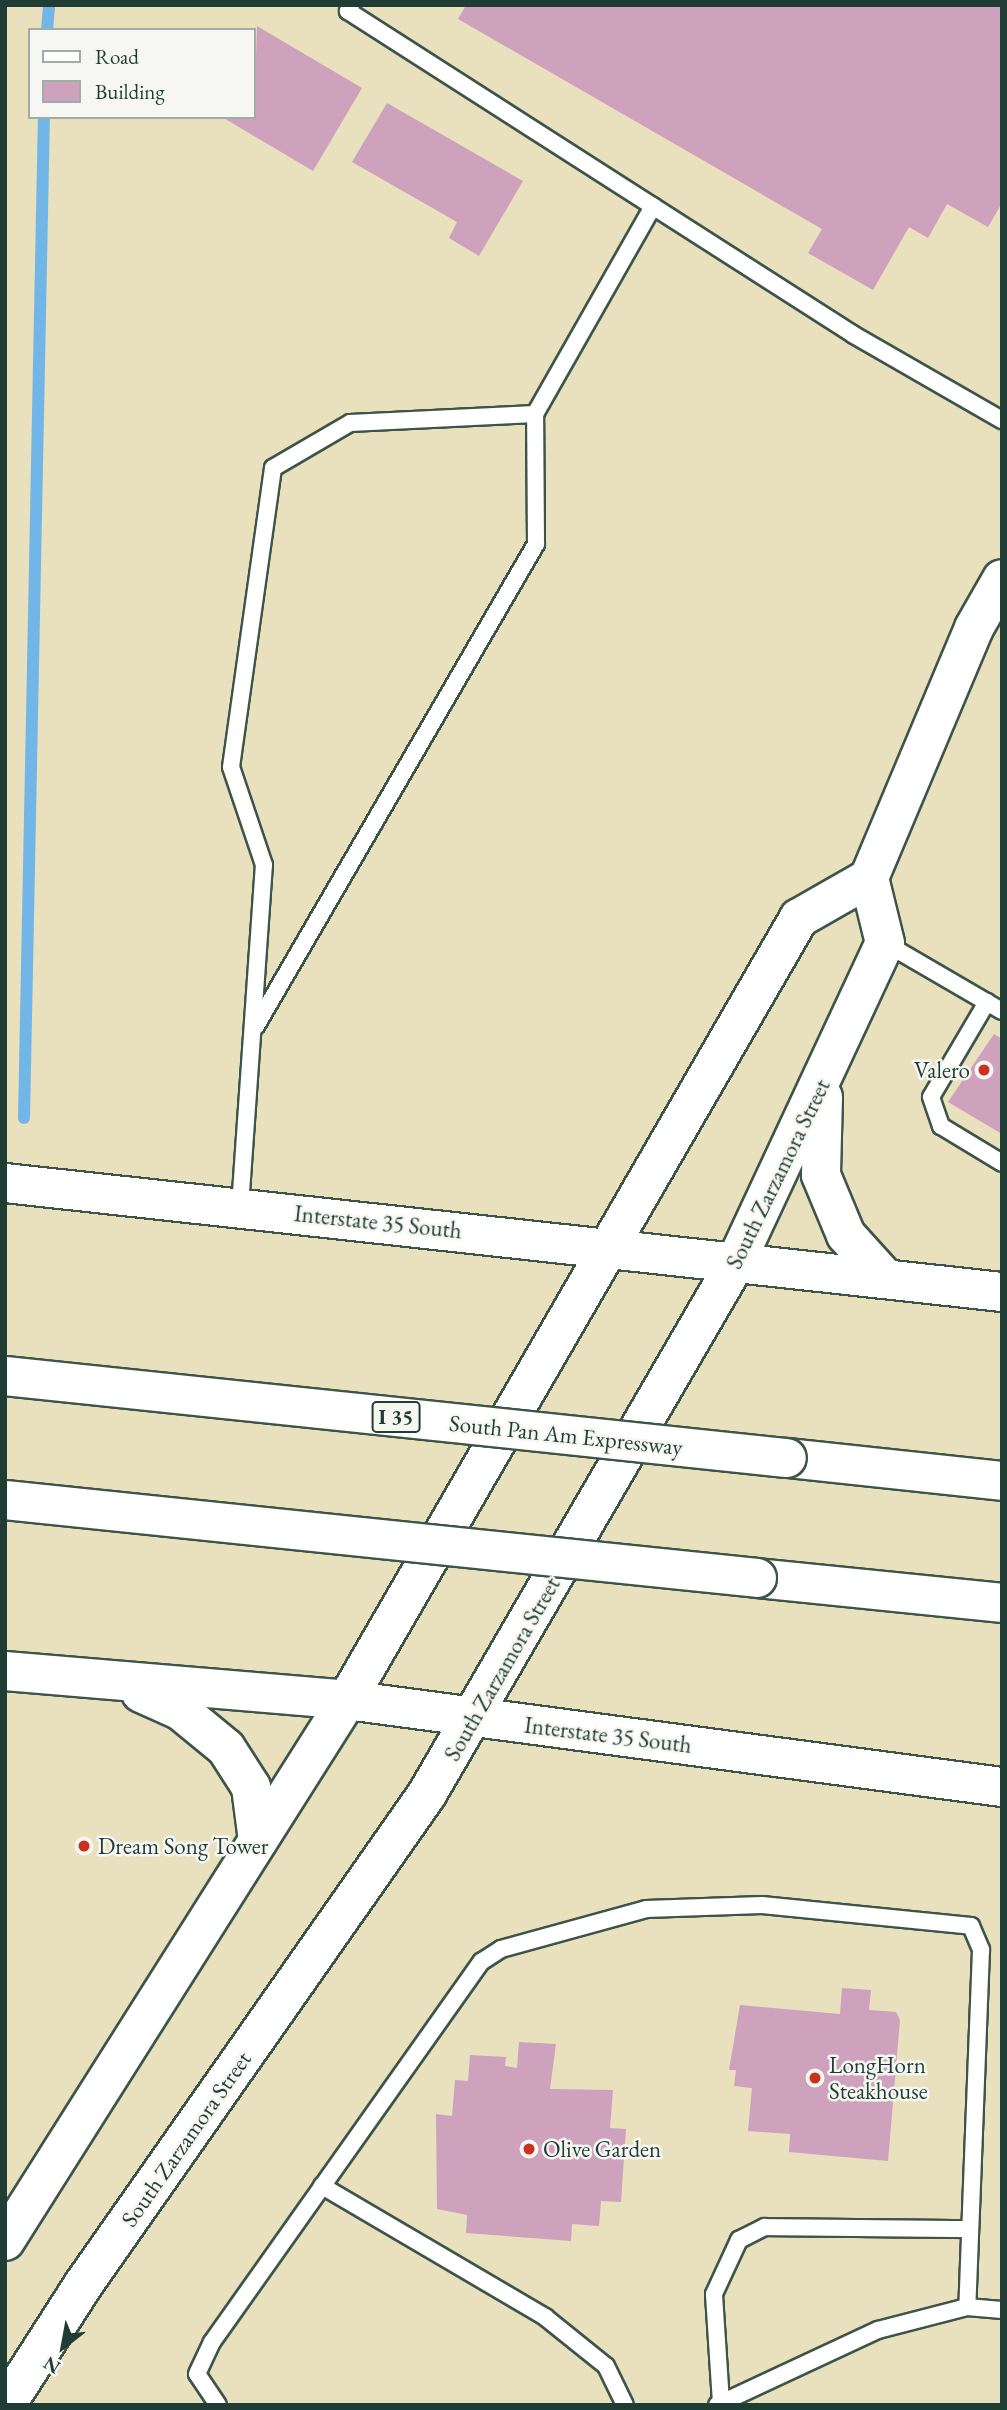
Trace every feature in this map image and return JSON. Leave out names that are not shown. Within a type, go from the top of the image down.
[{"type":"main road","points":[[5,2241],[347,1700],[612,1248],[799,918],[869,878],[1002,579]]},
{"type":"main road","points":[[869,878],[885,943]]},
{"type":"main road","name":"South Zarzamora Street","points":[[6,2405],[475,1718],[736,1262],[823,1083],[885,943]]},
{"type":"main road","points":[[823,1083],[821,1175],[846,1235],[885,1278]]},
{"type":"main road","name":"Interstate 35 South","points":[[5,1183],[240,1206],[1002,1292]]},
{"type":"main road","name":"South Pan Am Expressway","points":[[5,1376],[1002,1481]]},
{"type":"main road","points":[[5,1500],[1002,1603]]},
{"type":"main road","name":"Interstate 35 South","points":[[5,1671],[347,1700],[1002,1787]]},
{"type":"main road","points":[[113,1680],[181,1711],[226,1748],[251,1787],[258,1841]]},
{"type":"lane","points":[[351,5],[348,10],[653,206],[1002,420]]},
{"type":"lane","points":[[255,1030],[536,544],[535,414],[653,206]]},
{"type":"lane","points":[[240,1206],[255,1030],[264,865],[231,767],[273,468],[350,423],[535,414]]},
{"type":"lane","points":[[885,943],[1002,1012]]},
{"type":"lane","points":[[987,1002],[931,1097],[941,1126],[1002,1163]]},
{"type":"lane","points":[[218,2405],[197,2374],[212,2342],[322,2186],[491,1956],[646,1909],[762,1905],[971,1926],[981,1951],[967,2307]]},
{"type":"lane","points":[[322,2186],[545,2317],[606,2366],[625,2405]]},
{"type":"lane","points":[[970,2229],[765,2227],[739,2240],[714,2294],[719,2404],[878,2330],[967,2307],[1002,2310]]},
{"type":"building","points":[[466,5],[1002,5],[1002,203],[988,227],[947,204],[928,238],[909,227],[873,290],[808,253],[822,229],[458,19]]},
{"type":"building","points":[[257,26],[362,88],[313,171],[225,119],[256,119]]},
{"type":"building","points":[[387,103],[523,181],[479,256],[449,238],[457,222],[352,162]]},
{"type":"building","name":"Valero","points":[[994,1034],[1002,1039],[1002,1134],[948,1102]]},
{"type":"building","name":"LongHorn Steakhouse","points":[[842,1988],[871,1990],[869,2010],[896,2012],[900,2020],[888,2161],[789,2152],[790,2134],[748,2131],[752,2088],[734,2086],[736,2070],[729,2070],[740,2005],[840,2014]]},
{"type":"building","name":"Olive Garden","points":[[519,2042],[556,2044],[550,2089],[613,2090],[610,2128],[626,2129],[621,2202],[601,2201],[599,2226],[572,2224],[571,2241],[466,2233],[467,2215],[437,2209],[436,2114],[452,2116],[455,2080],[468,2081],[470,2055],[506,2057],[505,2066],[517,2068]]},
{"type":"waterway","points":[[47,28],[49,5]]},
{"type":"waterway","points":[[24,1118],[44,119]]},
{"type":"place","name":"Valero","points":[[984,1070]]},
{"type":"place","name":"Dream Song Tower","points":[[84,1846]]},
{"type":"place","name":"LongHorn Steakhouse","points":[[815,2078]]},
{"type":"place","name":"Olive Garden","points":[[529,2149]]}]
